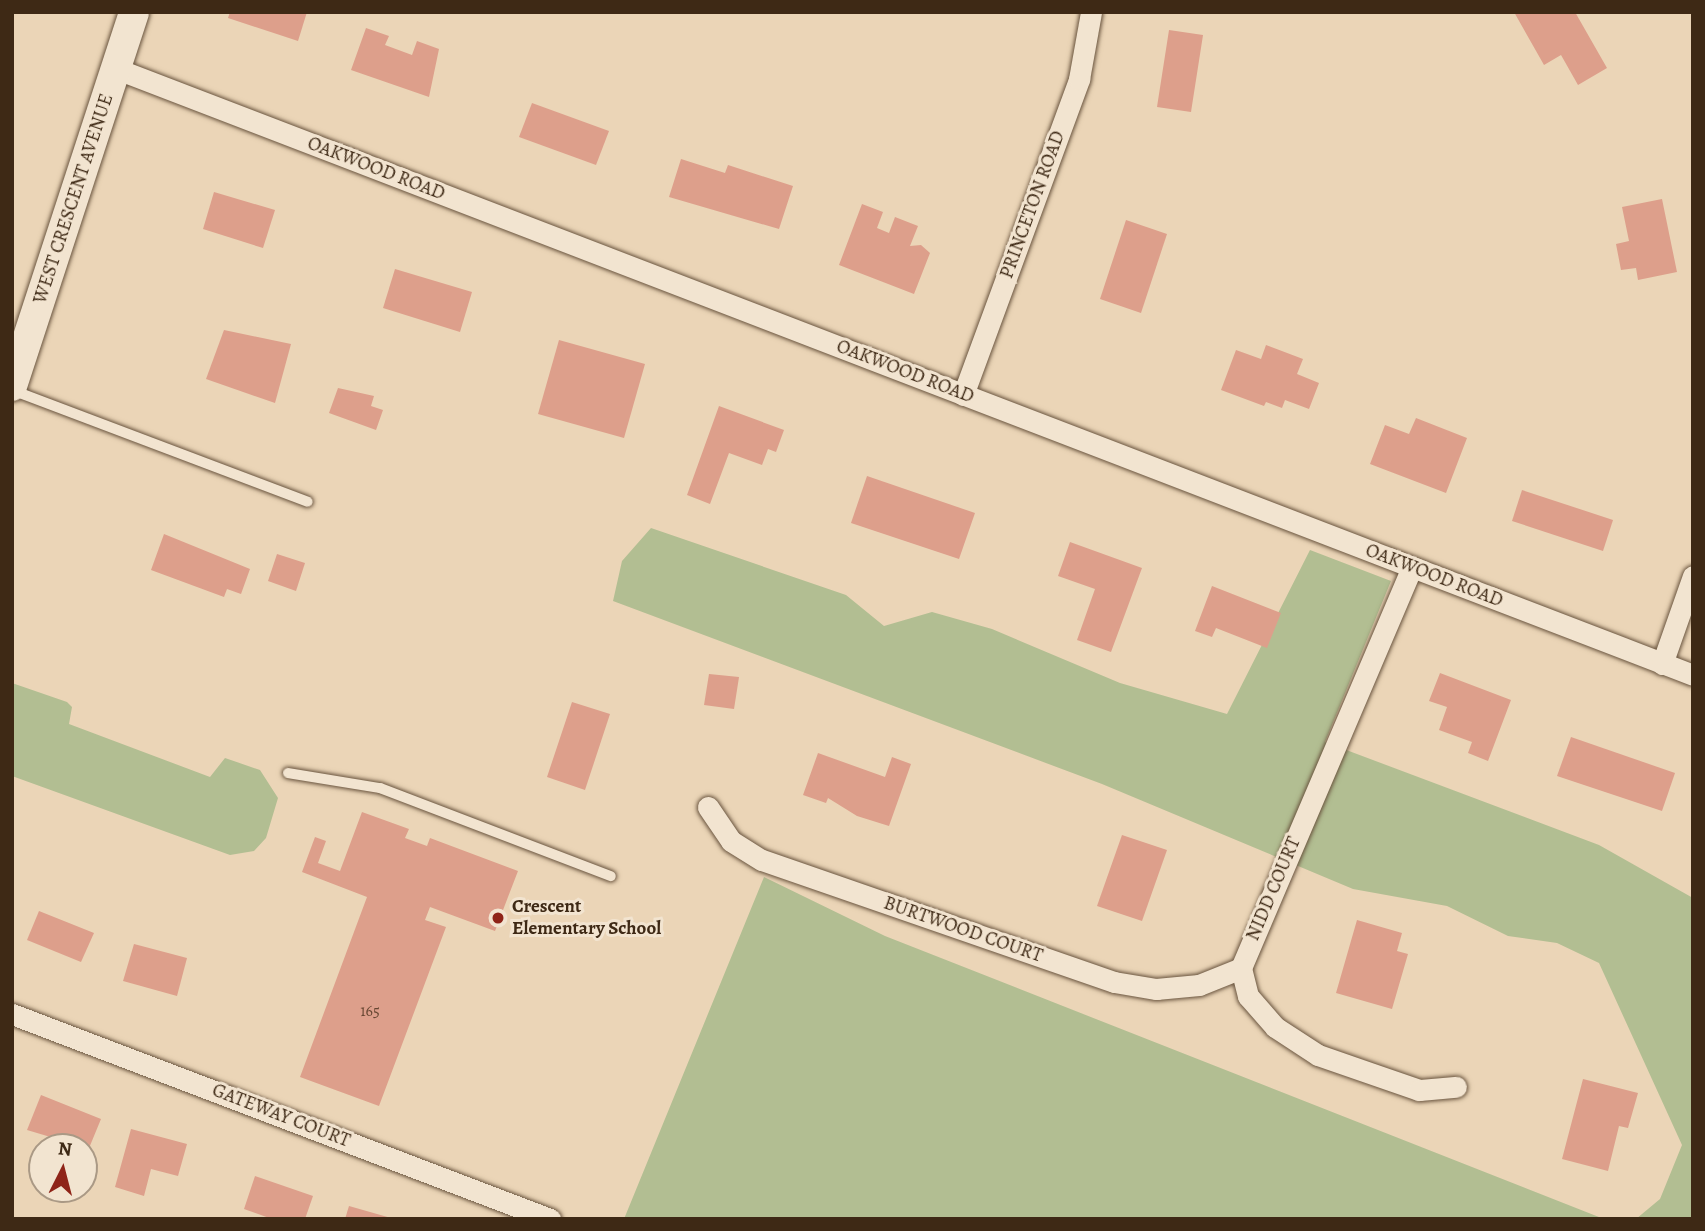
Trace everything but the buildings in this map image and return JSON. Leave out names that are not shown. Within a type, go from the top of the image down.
[{"type":"main road","name":"WEST CRESCENT AVENUE","points":[[12,388],[134,12]]},
{"type":"street","name":"PRINCETON ROAD","points":[[963,395],[1079,79],[1091,12]]},
{"type":"street","name":"OAKWOOD ROAD","points":[[117,69],[1693,676]]},
{"type":"street","name":"NIDD COURT","points":[[1241,968],[1412,568]]},
{"type":"street","points":[[1662,664],[1693,576]]},
{"type":"street","name":"BURTWOOD COURT","points":[[708,807],[731,841],[762,860],[1114,982],[1156,989],[1188,986],[1241,968]]},
{"type":"street","points":[[1241,968],[1248,996],[1275,1027],[1318,1055],[1419,1090],[1455,1087]]},
{"type":"street","name":"GATEWAY COURT","points":[[12,1014],[550,1219]]},
{"type":"lane","points":[[12,388],[308,502]]},
{"type":"lane","points":[[288,773],[380,788],[611,876]]},
{"type":"green space","points":[[651,528],[846,595],[884,626],[932,612],[992,629],[1120,683],[1227,714],[1310,550],[1391,581],[1325,742],[1599,845],[1693,898],[1693,1219],[1636,1219],[1660,1199],[1682,1145],[1599,963],[1557,943],[1508,936],[1447,906],[1353,889],[1102,784],[613,601],[622,561]]},
{"type":"green space","points":[[12,683],[67,702],[72,707],[69,724],[210,777],[225,758],[260,770],[278,798],[266,838],[254,851],[230,855],[12,776]]},
{"type":"green space","points":[[764,877],[885,936],[1604,1219],[624,1219]]},
{"type":"place","name":"Crescent Elementary School","points":[[498,918]]}]
